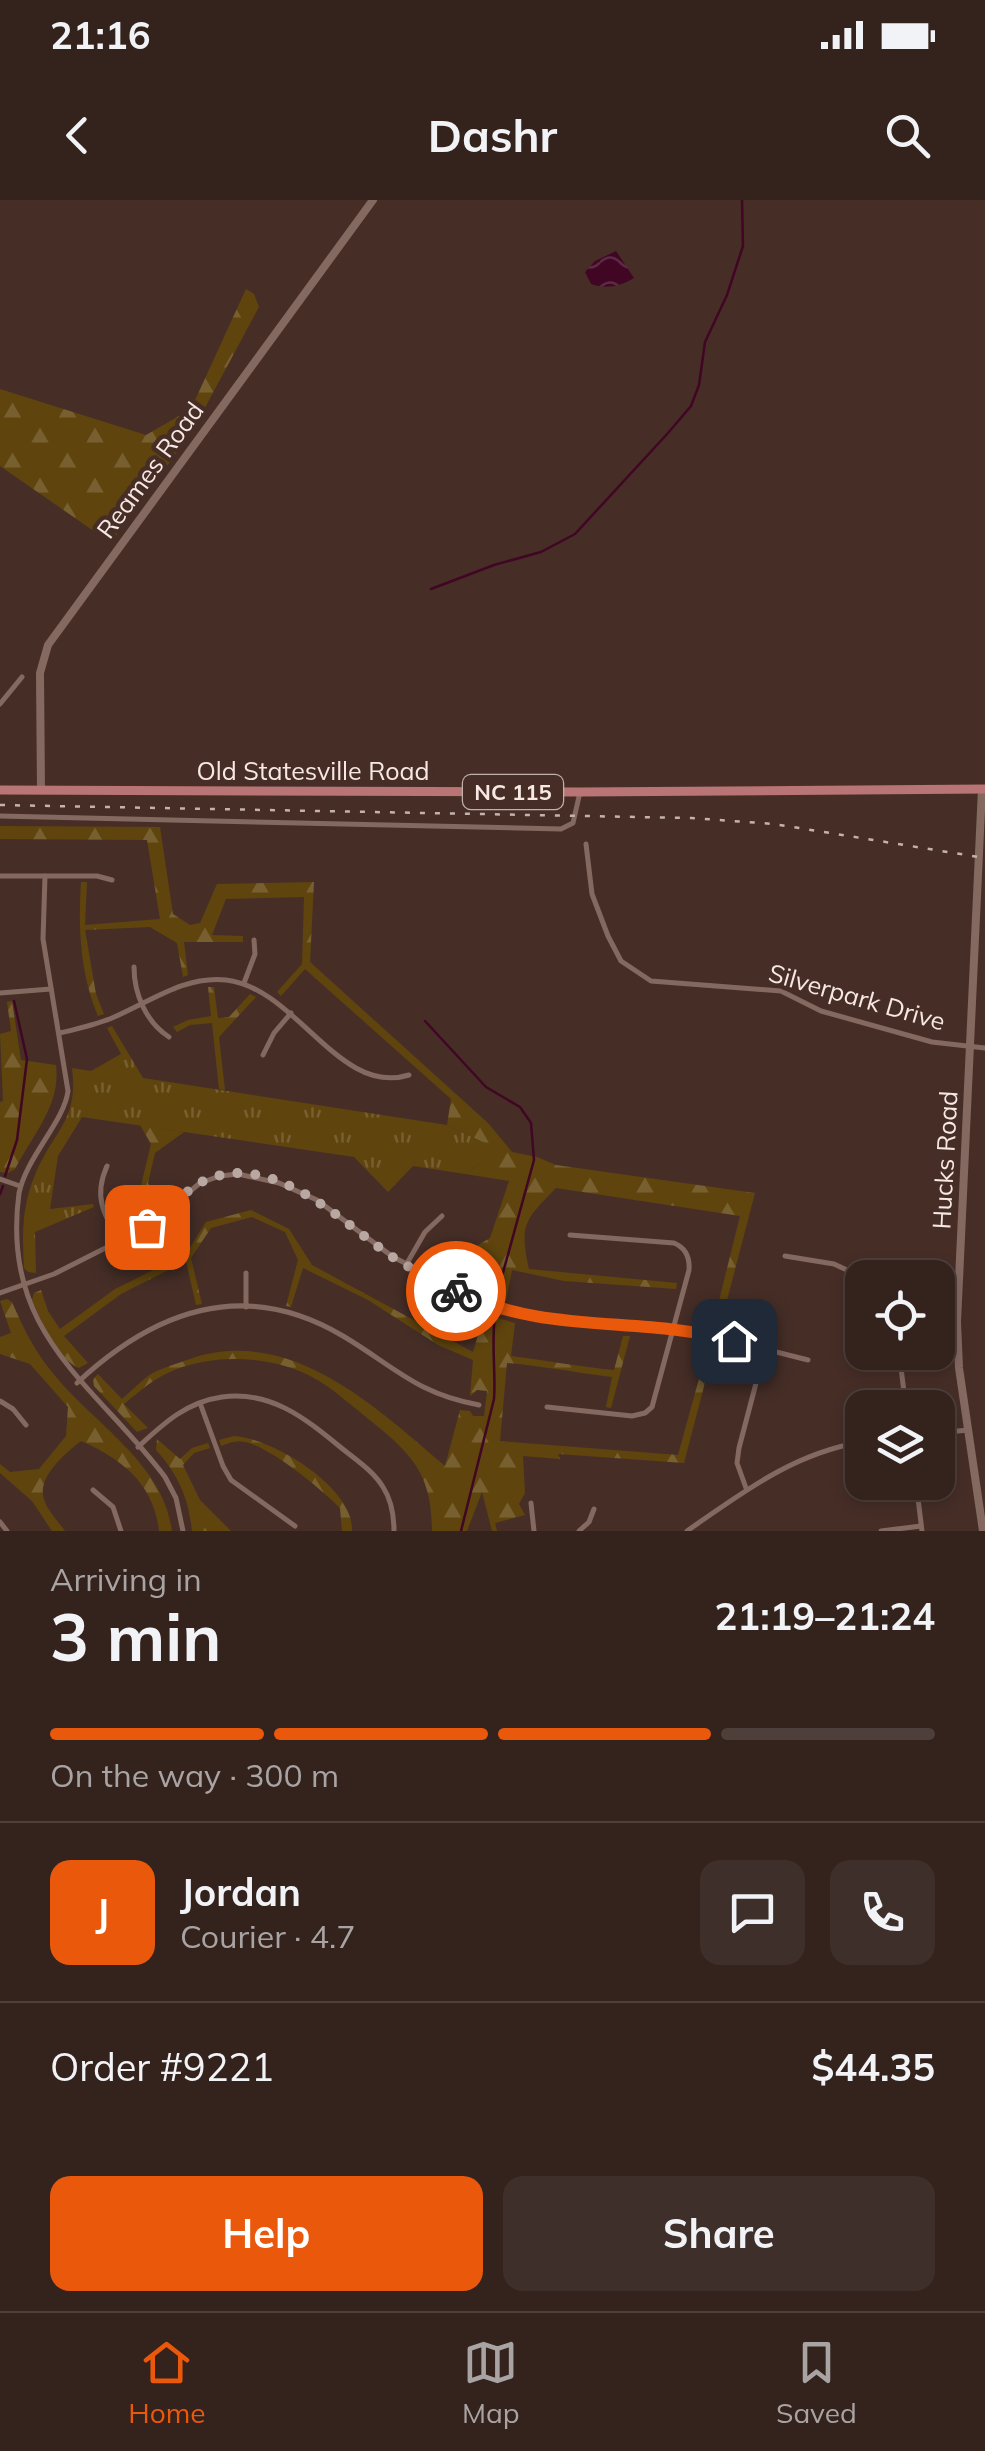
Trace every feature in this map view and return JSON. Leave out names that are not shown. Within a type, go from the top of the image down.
[{"type":"main road","name":"Reames Road","points":[[42,790],[40,672],[48,645],[373,200]]},
{"type":"main road","name":"Old Statesville Road","points":[[0,790],[984,789]]},
{"type":"main road","name":"Hucks Road","points":[[983,1531],[959,1368],[957,1322],[984,789]]},
{"type":"street","points":[[0,704],[22,677]]},
{"type":"street","points":[[0,816],[562,829],[575,820],[580,792]]},
{"type":"street","name":"Silverpark Drive","points":[[586,844],[592,894],[608,936],[621,962],[650,981],[781,991],[821,1011],[932,1042],[985,1048]]},
{"type":"street","points":[[0,876],[98,876],[112,880]]},
{"type":"street","points":[[44,876],[42,927],[68,1080],[67,1100],[20,1186],[13,1243],[19,1287],[37,1331],[172,1489],[182,1531]]},
{"type":"street","points":[[244,983],[255,954],[254,940]]},
{"type":"street","points":[[134,968],[142,1004],[156,1027],[169,1037]]},
{"type":"street","points":[[60,1033],[101,1022],[200,980],[244,983],[272,996],[362,1073],[388,1078],[409,1076]]},
{"type":"street","points":[[0,994],[52,989]]},
{"type":"street","points":[[263,1054],[291,1013]]},
{"type":"street","points":[[107,1166],[99,1186],[100,1202],[120,1241]]},
{"type":"street","points":[[0,1294],[54,1274],[120,1241],[160,1218],[200,1183],[238,1174],[279,1182],[317,1200],[406,1264],[466,1296],[516,1313],[595,1326],[674,1328],[808,1360]]},
{"type":"street","points":[[0,1180],[20,1186]]},
{"type":"street","points":[[406,1264],[425,1232],[442,1216]]},
{"type":"street","points":[[547,1408],[645,1414],[657,1397],[689,1270],[688,1256],[674,1243],[570,1235]]},
{"type":"street","points":[[785,1256],[845,1269]]},
{"type":"street","points":[[246,1273],[246,1307]]},
{"type":"street","points":[[78,1383],[114,1350],[150,1328],[195,1312],[246,1307],[286,1312],[318,1324],[340,1334],[419,1388],[479,1405]]},
{"type":"street","points":[[746,1488],[737,1463],[739,1448],[765,1349]]},
{"type":"street","points":[[138,1448],[175,1414],[200,1402],[245,1396],[271,1401],[295,1412],[378,1480],[392,1507],[394,1531]]},
{"type":"street","points":[[0,1401],[13,1408],[26,1424]]},
{"type":"street","points":[[200,1402],[231,1480],[295,1526]]},
{"type":"street","points":[[955,1431],[968,1430]]},
{"type":"street","points":[[688,1531],[746,1488],[802,1459],[845,1447]]},
{"type":"street","points":[[93,1490],[113,1507],[122,1531]]},
{"type":"street","points":[[882,1531],[922,1528],[918,1500]]},
{"type":"street","points":[[531,1503],[534,1531]]},
{"type":"street","points":[[579,1531],[589,1522],[594,1508]]},
{"type":"street","points":[[0,1522],[7,1531]]},
{"type":"green space","points":[[246,289],[254,294],[259,307],[193,430],[111,543],[0,466],[0,389],[146,435],[191,409]]},
{"type":"green space","points":[[0,826],[160,827],[173,914],[190,925],[200,923],[217,884],[314,882],[310,962],[488,1123],[512,1152],[556,1165],[755,1193],[719,1331],[712,1329],[740,1216],[556,1188],[527,1224],[529,1269],[677,1283],[676,1289],[564,1281],[512,1270],[506,1301],[481,1293],[493,1260],[475,1252],[465,1258],[454,1280],[448,1277],[459,1256],[490,1238],[509,1181],[465,1174],[485,1160],[485,1143],[447,1125],[451,1099],[305,969],[281,996],[277,992],[302,964],[304,897],[226,899],[212,935],[243,936],[243,942],[184,942],[188,975],[183,977],[177,943],[150,927],[85,930],[96,994],[104,1014],[98,1016],[82,950],[81,882],[87,882],[85,925],[160,919],[147,840],[0,839]]},
{"type":"green space","points":[[208,987],[214,987],[218,1018],[229,1017],[250,994],[256,997],[219,1037],[225,1090],[219,1089],[212,1023],[190,1025],[177,1032],[173,1027],[211,1016]]},
{"type":"green space","points":[[12,1001],[21,1060],[56,1065],[56,1080],[44,1119],[15,1169],[8,1173],[0,1172],[0,1034],[11,1031],[7,1002]]},
{"type":"green space","points":[[112,1026],[143,1078],[447,1125],[485,1143],[485,1160],[465,1174],[413,1166],[388,1192],[354,1157],[82,1117],[58,1156],[50,1209],[93,1204],[94,1207],[35,1232],[36,1273],[28,1272],[24,1268],[23,1232],[31,1187],[68,1114],[72,1068],[91,1071],[121,1054],[107,1028]]},
{"type":"green space","points":[[140,1125],[184,1132],[155,1153],[148,1183],[161,1203],[151,1212],[139,1194],[151,1144]]},
{"type":"green space","points":[[251,1210],[289,1229],[312,1265],[473,1352],[484,1314],[515,1323],[511,1356],[614,1370],[623,1336],[630,1336],[611,1408],[606,1407],[612,1377],[507,1363],[500,1441],[678,1455],[708,1346],[714,1348],[684,1463],[558,1454],[560,1459],[523,1456],[525,1493],[519,1504],[525,1515],[495,1523],[497,1531],[492,1531],[482,1492],[467,1531],[432,1531],[423,1478],[406,1453],[330,1388],[285,1366],[240,1359],[174,1370],[124,1404],[148,1428],[137,1432],[94,1386],[93,1379],[98,1374],[122,1399],[155,1372],[224,1351],[260,1353],[294,1361],[327,1377],[359,1396],[445,1466],[460,1410],[484,1416],[487,1391],[477,1390],[470,1396],[473,1360],[438,1345],[368,1300],[303,1268],[291,1307],[286,1306],[298,1260],[285,1232],[252,1217],[211,1228],[191,1258],[202,1304],[196,1305],[186,1261],[121,1294],[64,1336],[88,1363],[79,1368],[57,1348],[32,1300],[34,1293],[41,1290],[60,1329],[115,1289],[186,1254],[206,1222]]},
{"type":"green space","points":[[7,1299],[49,1368],[142,1466],[166,1507],[172,1531],[159,1531],[150,1500],[133,1475],[110,1456],[81,1441],[56,1464],[43,1487],[46,1504],[65,1531],[52,1531],[32,1501],[0,1473],[0,1464],[10,1472],[39,1469],[66,1436],[68,1407],[30,1364],[0,1354],[0,1337],[11,1333],[0,1301]]},
{"type":"green space","points":[[234,1436],[269,1446],[308,1468],[340,1498],[352,1531],[342,1531],[340,1508],[281,1460],[245,1442],[221,1446],[219,1440]]},
{"type":"green space","points":[[157,1439],[180,1459],[192,1448],[208,1443],[210,1448],[194,1453],[183,1465],[200,1500],[231,1531],[192,1531],[185,1498],[156,1450]]},
{"type":"water","points":[[616,251],[634,278],[612,286],[591,284],[585,272],[595,261]]},
{"type":"waterway","points":[[431,589],[541,552],[575,534],[691,406],[699,385],[705,342],[727,295],[743,246],[742,200]]},
{"type":"waterway","points":[[5,1176],[17,1140],[27,1059],[14,1001]]},
{"type":"waterway","points":[[425,1021],[486,1087],[520,1107],[531,1123],[534,1160],[496,1298]]},
{"type":"waterway","points":[[0,1194],[3,1186]]},
{"type":"waterway","points":[[461,1531],[494,1399],[495,1316]]},
{"type":"railway","points":[[0,805],[691,818],[774,824],[985,858]]},
{"type":"way so far","points":[[147,1227],[200,1183],[220,1176],[253,1176],[279,1182],[317,1200],[393,1257],[456,1291]]},
{"type":"route","points":[[456,1291],[496,1307],[556,1321],[681,1329],[734,1341]]}]
